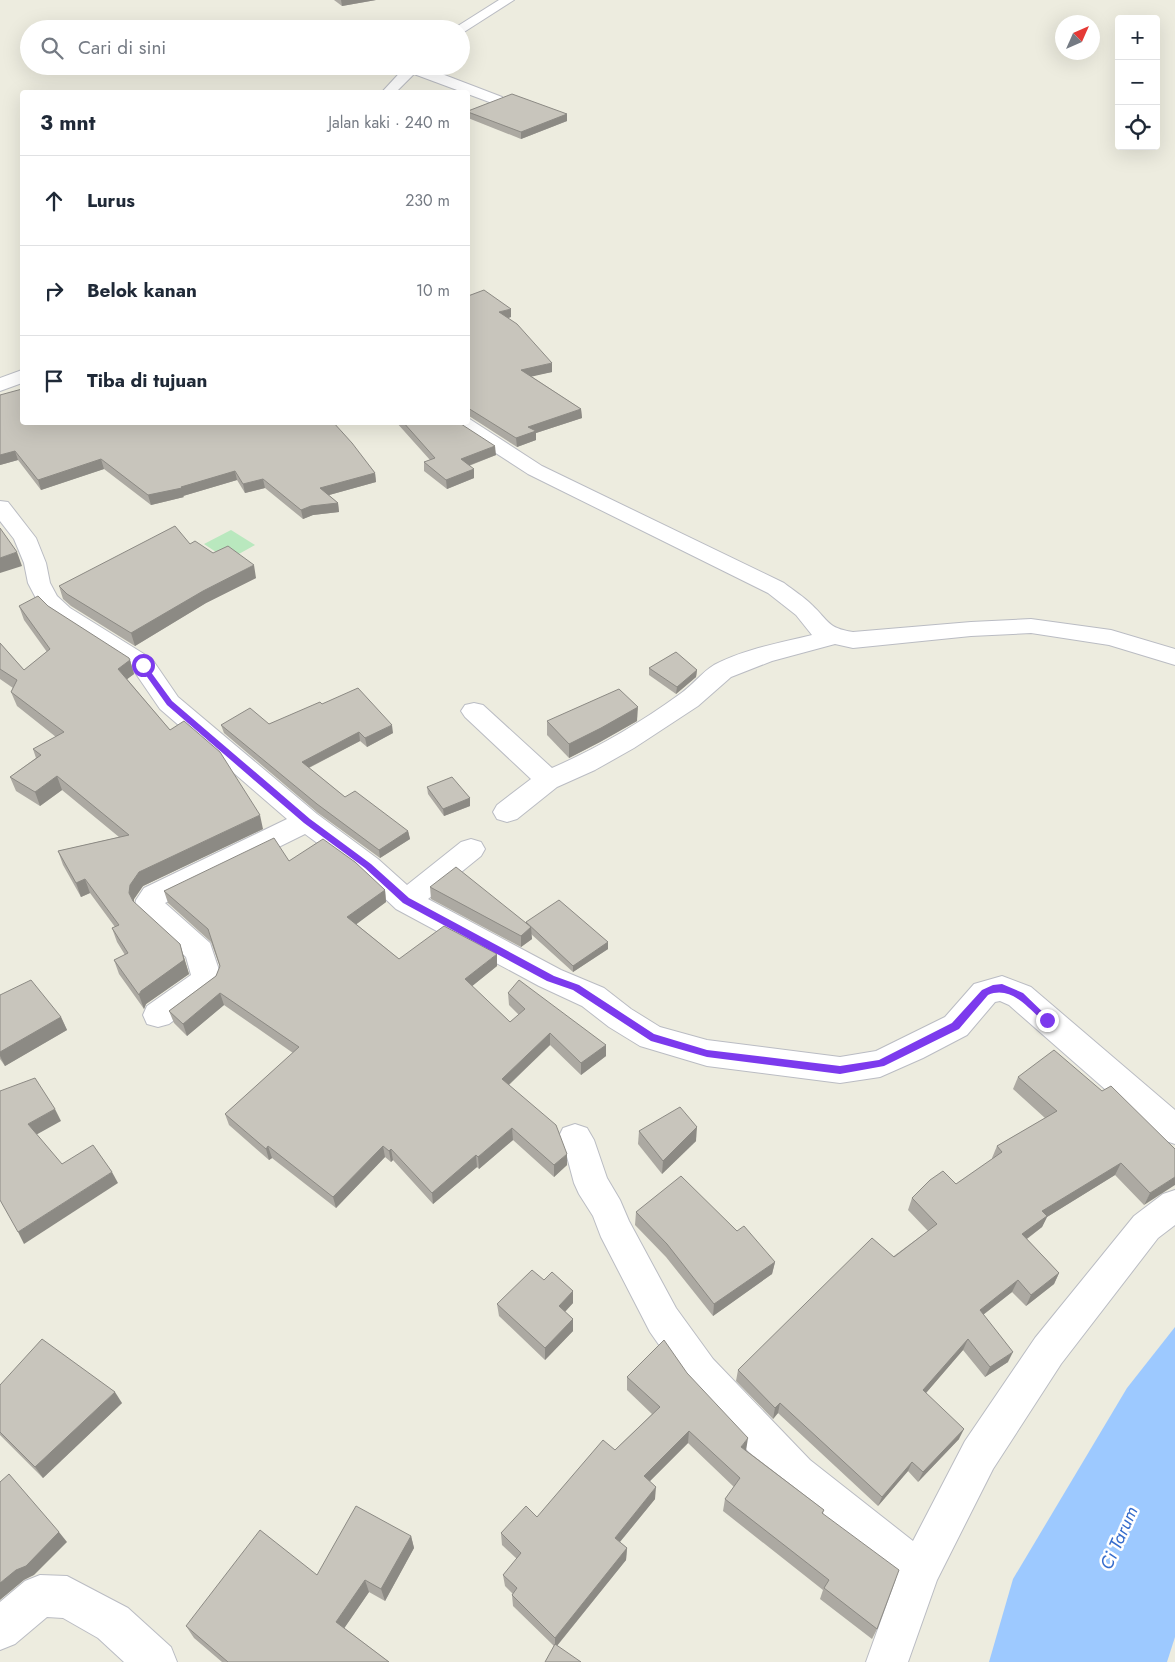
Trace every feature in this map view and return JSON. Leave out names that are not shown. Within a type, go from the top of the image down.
[{"type":"street","points":[[470,23],[508,0]]},
{"type":"street","points":[[391,90],[405,75]]},
{"type":"street","points":[[433,75],[497,100]]},
{"type":"street","points":[[0,385],[20,377]]},
{"type":"street","points":[[466,425],[535,470],[776,588],[804,610],[819,629],[835,637],[853,640],[1031,626],[1110,638],[1175,657]]},
{"type":"street","points":[[0,507],[25,538],[35,563],[39,583],[48,599],[62,614],[143,665],[169,703],[307,821],[368,866],[406,901],[550,978],[576,988],[651,1037],[707,1054],[840,1070],[880,1064],[956,1026],[985,993],[1002,988],[1020,996],[1175,1130]]},
{"type":"street","points":[[507,812],[548,780],[586,764],[625,742],[689,700],[722,671],[764,655],[835,637]]},
{"type":"street","points":[[474,711],[548,780]]},
{"type":"street","points":[[158,1015],[207,978],[199,951],[149,906],[150,900],[154,896],[264,844],[307,821]]},
{"type":"street","points":[[406,901],[471,849]]},
{"type":"street","points":[[575,1138],[582,1150],[591,1183],[608,1211],[613,1226],[663,1320],[700,1372],[796,1474],[918,1572]]},
{"type":"street","points":[[887,1662],[918,1572],[979,1455],[1048,1351],[1146,1227],[1175,1205]]},
{"type":"street","points":[[0,1629],[40,1596],[67,1597],[113,1623],[156,1662]]},
{"type":"green space","points":[[231,530],[255,545],[228,560],[204,544]]},
{"type":"water","name":"Ci Tarum","points":[[1175,1327],[1175,1637],[1167,1662],[989,1662],[1013,1579],[1127,1388]]},
{"type":"building","points":[[512,94],[567,114],[521,132],[470,113],[470,110]]},
{"type":"building","points":[[484,290],[511,309],[499,312],[517,324],[552,363],[521,370],[581,409],[528,427],[536,431],[516,438],[470,409],[470,295]]},
{"type":"building","points":[[20,390],[20,425],[336,425],[375,473],[320,488],[338,503],[311,506],[301,510],[263,479],[243,484],[235,471],[182,488],[148,495],[101,459],[38,480],[15,451],[0,455],[0,395]]},
{"type":"building","points":[[406,425],[463,425],[495,446],[461,459],[474,469],[446,480],[424,462],[435,458]]},
{"type":"building","points":[[175,526],[190,544],[195,541],[213,553],[228,546],[254,565],[203,591],[131,633],[67,594],[59,586]]},
{"type":"building","points":[[0,528],[17,552],[0,558]]},
{"type":"building","points":[[38,596],[48,606],[129,658],[130,660],[118,669],[170,730],[184,721],[220,752],[260,815],[139,872],[130,885],[129,893],[133,901],[180,944],[184,960],[141,991],[139,995],[114,960],[128,953],[112,928],[119,925],[85,879],[76,883],[58,851],[129,835],[57,776],[35,792],[10,777],[41,755],[33,749],[64,732],[11,692],[17,680],[0,669],[0,643],[24,670],[50,649],[19,606]]},
{"type":"building","points":[[676,652],[697,670],[677,687],[649,668]]},
{"type":"building","points":[[358,688],[392,725],[365,738],[359,732],[302,762],[345,797],[355,791],[408,831],[379,850],[317,804],[221,725],[250,708],[269,724]]},
{"type":"building","points":[[619,689],[638,707],[569,744],[547,721]]},
{"type":"building","points":[[452,777],[470,798],[443,809],[427,787]]},
{"type":"building","points":[[274,838],[289,861],[323,839],[355,862],[385,890],[347,917],[399,959],[444,926],[497,954],[465,979],[510,1022],[525,1009],[508,993],[519,980],[606,1045],[581,1063],[550,1033],[502,1079],[556,1125],[567,1154],[554,1165],[512,1128],[478,1157],[476,1155],[432,1193],[391,1149],[389,1151],[383,1146],[333,1197],[268,1146],[266,1149],[225,1114],[299,1047],[220,993],[183,1024],[169,1011],[216,976],[220,966],[208,929],[164,891]]},
{"type":"building","points":[[456,867],[531,927],[521,936],[430,887]]},
{"type":"building","points":[[559,900],[608,942],[573,966],[526,922]]},
{"type":"building","points":[[31,980],[61,1017],[0,1052],[0,995]]},
{"type":"building","points":[[1054,1050],[1102,1091],[1111,1086],[1175,1149],[1175,1177],[1150,1193],[1121,1163],[1042,1211],[1047,1216],[1022,1234],[1059,1273],[1031,1295],[1018,1280],[980,1310],[1013,1352],[990,1367],[968,1339],[923,1390],[964,1429],[923,1472],[912,1462],[882,1497],[780,1403],[775,1408],[738,1370],[872,1238],[894,1257],[937,1224],[912,1198],[930,1180],[943,1171],[956,1184],[1002,1152],[997,1146],[1057,1111],[1018,1077]]},
{"type":"building","points":[[35,1078],[55,1109],[28,1124],[62,1164],[93,1145],[112,1172],[18,1232],[0,1200],[0,1091]]},
{"type":"building","points":[[680,1107],[697,1127],[663,1161],[639,1131]]},
{"type":"building","points":[[681,1176],[737,1231],[744,1226],[775,1262],[714,1304],[667,1244],[636,1212]]},
{"type":"building","points":[[532,1270],[544,1280],[552,1272],[573,1291],[559,1306],[573,1319],[545,1348],[497,1304]]},
{"type":"building","points":[[42,1339],[115,1392],[35,1467],[0,1432],[0,1385]]},
{"type":"building","points":[[664,1340],[687,1373],[748,1438],[741,1447],[824,1510],[822,1513],[899,1570],[877,1629],[824,1588],[829,1580],[725,1499],[740,1478],[689,1431],[644,1476],[656,1487],[615,1538],[627,1548],[555,1638],[512,1595],[517,1588],[503,1575],[521,1553],[501,1533],[526,1506],[537,1517],[603,1440],[615,1450],[660,1407],[627,1377]]},
{"type":"building","points":[[9,1474],[59,1532],[26,1566],[16,1570],[0,1583],[0,1482]]},
{"type":"building","points":[[356,1506],[411,1536],[381,1589],[365,1580],[336,1622],[389,1662],[228,1662],[186,1626],[260,1530],[317,1575]]},
{"type":"building","points":[[555,1644],[581,1662],[545,1662]]},
{"type":"route","points":[[143,665],[169,703],[307,821],[368,866],[406,901],[550,978],[576,988],[651,1037],[707,1054],[840,1070],[880,1064],[956,1026],[985,993],[993,989],[1002,988],[1012,991],[1047,1020]]}]
